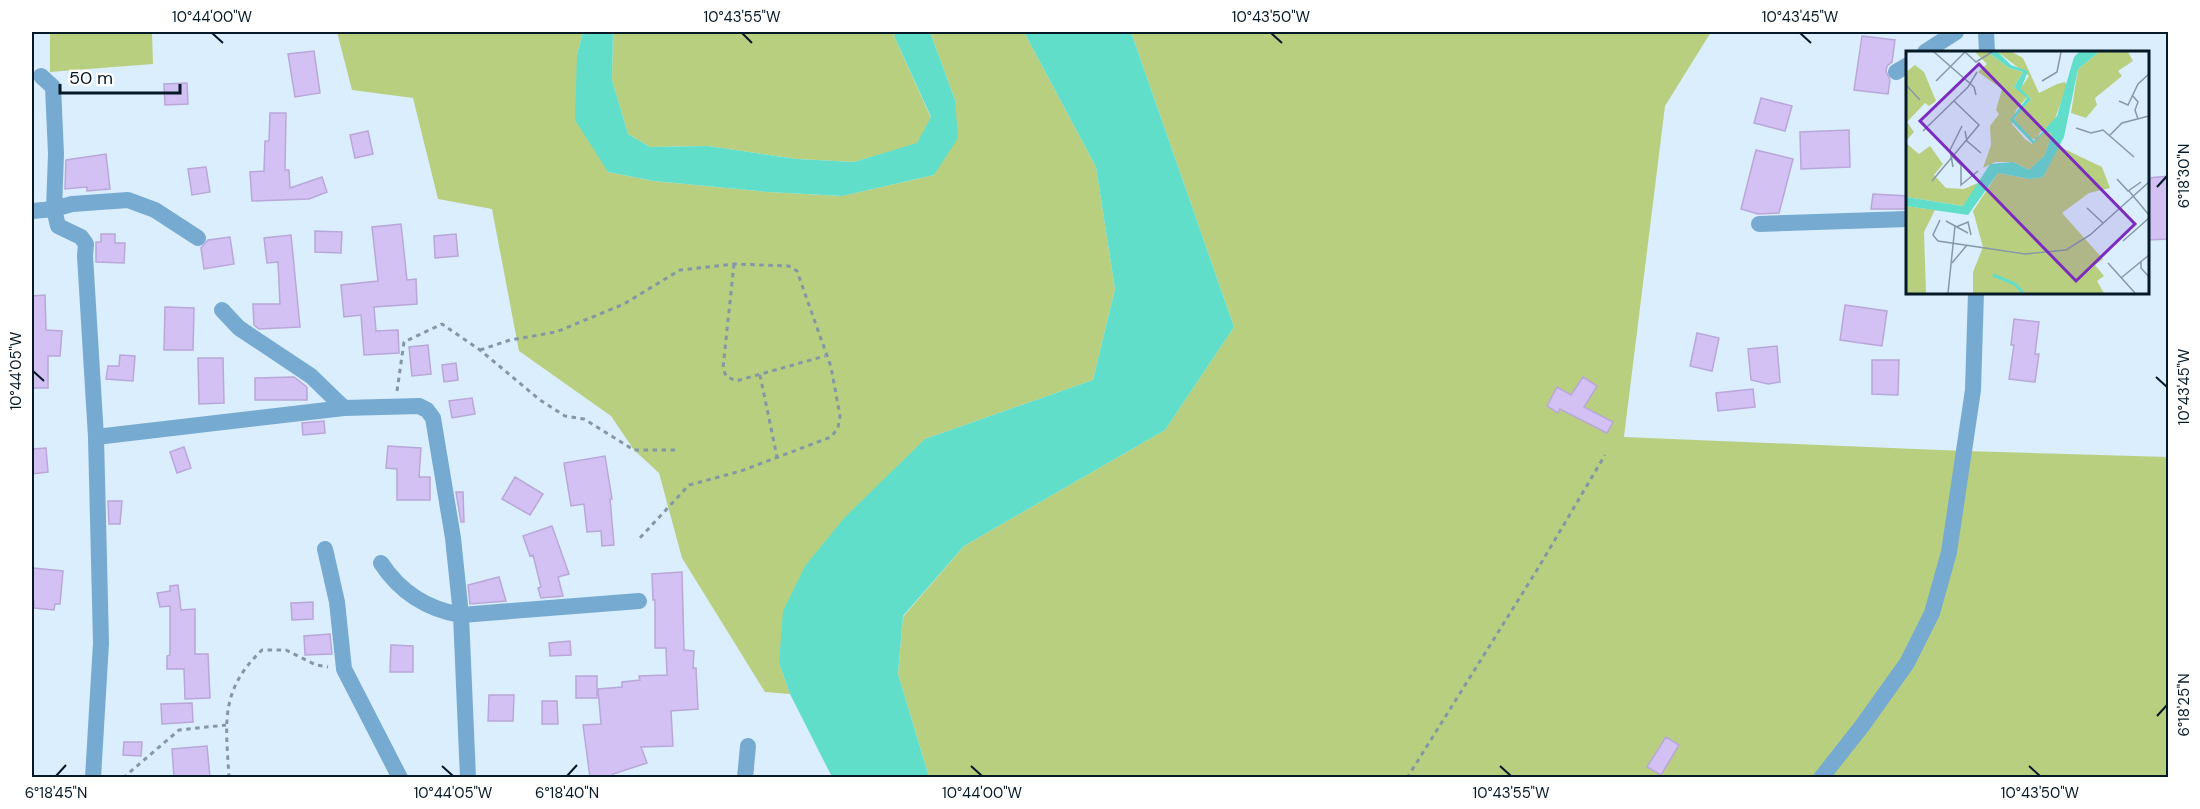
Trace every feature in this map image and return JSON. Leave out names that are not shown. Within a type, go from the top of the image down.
[{"type":"street","points":[[1927,51],[1956,32]]},
{"type":"street","points":[[1986,32],[1987,51]]},
{"type":"street","points":[[41,75],[53,87],[56,154],[54,209],[58,226],[81,237],[86,244],[96,437],[101,643],[93,777]]},
{"type":"street","points":[[32,211],[54,209],[72,204],[128,200],[155,210],[198,238]]},
{"type":"street","points":[[1759,224],[1906,219]]},
{"type":"street","points":[[1821,777],[1862,726],[1907,663],[1932,613],[1949,552],[1972,400],[1976,294]]},
{"type":"street","points":[[222,310],[239,328],[311,376],[344,408]]},
{"type":"street","points":[[96,437],[344,408],[419,406],[427,410],[434,418],[453,538],[461,615],[468,777]]},
{"type":"street","points":[[325,549],[337,602],[344,669],[400,777]]},
{"type":"street","points":[[381,563],[392,580],[404,591],[439,612],[461,615],[639,601]]},
{"type":"street","points":[[745,777],[748,746]]},
{"type":"path","points":[[480,350],[510,340],[556,332],[624,304],[680,270],[734,264],[789,266],[797,271],[831,368],[840,416],[838,428],[831,437],[741,471],[689,485],[638,540]]},
{"type":"path","points":[[734,264],[723,368],[726,376],[736,381],[826,356]]},
{"type":"path","points":[[394,407],[404,342],[442,324],[480,350],[540,400],[565,416],[584,419],[634,450],[677,450]]},
{"type":"path","points":[[760,375],[777,457]]},
{"type":"path","points":[[1407,777],[1537,570],[1605,455]]},
{"type":"path","points":[[229,777],[226,725],[228,703],[247,665],[262,650],[286,650],[315,666],[344,669]]},
{"type":"path","points":[[123,777],[179,730],[226,725]]},
{"type":"shaded area","points":[[50,32],[152,32],[153,64],[50,72]]},
{"type":"shaded area","points":[[337,32],[583,32],[577,55],[608,172],[654,181],[768,192],[842,196],[934,175],[955,100],[930,32],[1024,32],[1096,167],[1115,289],[1093,380],[925,439],[779,663],[790,694],[765,692],[682,558],[659,473],[634,450],[611,416],[519,351],[492,209],[438,199],[413,98],[352,90]]},
{"type":"shaded area","points":[[583,32],[613,32],[612,80],[628,134],[650,147],[708,146],[797,159],[854,162],[917,143],[931,117],[894,32],[930,32],[955,100],[958,138],[934,175],[842,196],[768,192],[654,181],[608,172],[575,120],[577,55]]},
{"type":"shaded area","points":[[613,32],[894,32],[931,118],[917,144],[854,162],[797,159],[708,146],[650,147],[628,134],[612,80]]},
{"type":"shaded area","points":[[1024,32],[1131,32],[1234,327],[1165,430],[964,546],[903,616],[898,674],[929,777],[832,777],[790,694],[779,663],[783,611],[805,566],[845,517],[925,439],[1093,380],[1115,289],[1096,167]]},
{"type":"shaded area","points":[[1131,32],[1711,32],[1665,106],[1624,437],[2168,457],[2168,777],[929,777],[898,674],[903,617],[964,546],[1165,430],[1234,327]]},
{"type":"building","points":[[1862,36],[1895,40],[1892,62],[1887,66],[1886,71],[1890,80],[1888,94],[1854,90]]},
{"type":"building","points":[[314,51],[320,93],[295,97],[288,54]]},
{"type":"building","points":[[187,83],[188,104],[165,105],[164,84]]},
{"type":"building","points":[[1761,98],[1792,106],[1785,131],[1754,123]]},
{"type":"building","points":[[270,113],[286,113],[285,170],[289,170],[290,188],[322,177],[327,192],[309,199],[252,201],[250,172],[264,171],[265,141],[269,141]]},
{"type":"building","points":[[1849,130],[1850,167],[1801,169],[1800,132]]},
{"type":"building","points":[[368,131],[373,154],[355,158],[350,135]]},
{"type":"building","points":[[1756,150],[1793,159],[1779,213],[1758,214],[1741,209]]},
{"type":"building","points":[[106,154],[110,189],[87,191],[87,187],[65,189],[66,160]]},
{"type":"building","points":[[206,167],[210,192],[192,195],[188,169]]},
{"type":"building","points":[[2169,176],[2169,239],[2149,240],[2149,178]]},
{"type":"building","points":[[1873,194],[1906,196],[1906,209],[1871,209]]},
{"type":"building","points":[[401,224],[407,280],[416,279],[417,304],[374,307],[376,331],[398,330],[399,353],[364,355],[361,315],[344,317],[341,285],[378,281],[372,227]]},
{"type":"building","points":[[315,231],[342,232],[341,253],[315,252]]},
{"type":"building","points":[[101,234],[115,234],[115,243],[125,243],[124,263],[96,262],[96,242],[101,242]]},
{"type":"building","points":[[456,234],[458,256],[435,258],[434,236]]},
{"type":"building","points":[[291,235],[300,327],[259,329],[254,325],[253,304],[280,304],[278,262],[267,263],[264,238]]},
{"type":"building","points":[[230,237],[234,264],[204,269],[201,248],[208,240]]},
{"type":"building","points":[[45,295],[46,330],[62,331],[60,356],[48,356],[48,388],[32,388],[32,296]]},
{"type":"building","points":[[1845,305],[1887,311],[1882,346],[1840,340]]},
{"type":"building","points":[[165,307],[194,308],[193,350],[164,350]]},
{"type":"building","points":[[2014,319],[2039,322],[2035,354],[2039,354],[2035,382],[2009,379],[2014,345],[2011,345]]},
{"type":"building","points":[[1697,333],[1719,338],[1712,371],[1690,366]]},
{"type":"building","points":[[428,345],[431,374],[412,376],[409,347]]},
{"type":"building","points":[[1777,346],[1780,382],[1768,384],[1751,380],[1748,349]]},
{"type":"building","points":[[120,355],[135,356],[133,381],[106,379],[108,366],[119,366]]},
{"type":"building","points":[[198,358],[223,358],[224,403],[199,404]]},
{"type":"building","points":[[1872,360],[1899,360],[1898,395],[1872,394]]},
{"type":"building","points":[[456,363],[458,380],[444,382],[442,365]]},
{"type":"building","points":[[294,377],[307,387],[307,400],[255,400],[255,378]]},
{"type":"building","points":[[1583,377],[1597,386],[1584,407],[1613,422],[1607,433],[1560,409],[1558,413],[1547,406],[1557,387],[1571,395]]},
{"type":"building","points":[[1753,389],[1755,407],[1718,411],[1716,393]]},
{"type":"building","points":[[472,398],[475,414],[452,418],[449,401]]},
{"type":"building","points":[[324,421],[325,433],[303,435],[302,423]]},
{"type":"building","points":[[388,446],[421,448],[419,477],[430,477],[430,500],[397,500],[397,469],[386,468]]},
{"type":"building","points":[[184,447],[191,468],[177,473],[170,452]]},
{"type":"building","points":[[46,448],[48,472],[32,474],[32,449]]},
{"type":"building","points":[[605,456],[612,499],[610,499],[614,545],[602,546],[601,531],[587,532],[584,504],[571,506],[564,463]]},
{"type":"building","points":[[515,477],[543,494],[530,515],[502,499]]},
{"type":"building","points":[[456,492],[463,492],[464,522],[461,522]]},
{"type":"building","points":[[108,501],[122,501],[120,524],[109,524]]},
{"type":"building","points":[[552,526],[569,574],[558,577],[563,596],[541,598],[538,588],[541,587],[533,555],[530,556],[523,536]]},
{"type":"building","points":[[33,568],[63,571],[60,604],[55,604],[54,610],[34,608],[34,601],[32,601]]},
{"type":"building","points":[[682,572],[684,650],[694,651],[693,668],[696,668],[698,709],[671,711],[673,746],[641,747],[647,763],[613,774],[614,777],[590,777],[583,725],[601,724],[598,689],[622,687],[622,682],[640,680],[639,676],[667,675],[666,648],[655,648],[655,600],[653,600],[652,574]]},
{"type":"building","points":[[499,577],[506,601],[470,604],[468,585]]},
{"type":"building","points":[[178,585],[181,610],[195,609],[195,654],[208,654],[210,698],[185,699],[184,669],[167,669],[167,656],[170,655],[170,606],[160,607],[157,593],[170,591],[170,586]]},
{"type":"building","points":[[313,602],[313,619],[292,620],[291,603]]},
{"type":"building","points":[[330,634],[332,654],[305,655],[304,636]]},
{"type":"building","points":[[570,641],[571,655],[550,656],[549,643]]},
{"type":"building","points":[[391,645],[413,646],[413,672],[390,672]]},
{"type":"building","points":[[576,676],[597,676],[597,698],[576,698]]},
{"type":"building","points":[[489,695],[514,695],[513,721],[488,721]]},
{"type":"building","points":[[542,701],[557,701],[558,724],[542,724]]},
{"type":"building","points":[[192,703],[193,722],[162,724],[161,704]]},
{"type":"building","points":[[1666,737],[1679,745],[1661,775],[1647,767]]},
{"type":"building","points":[[124,742],[142,742],[141,756],[123,755]]},
{"type":"building","points":[[207,746],[210,777],[174,777],[172,749]]}]
